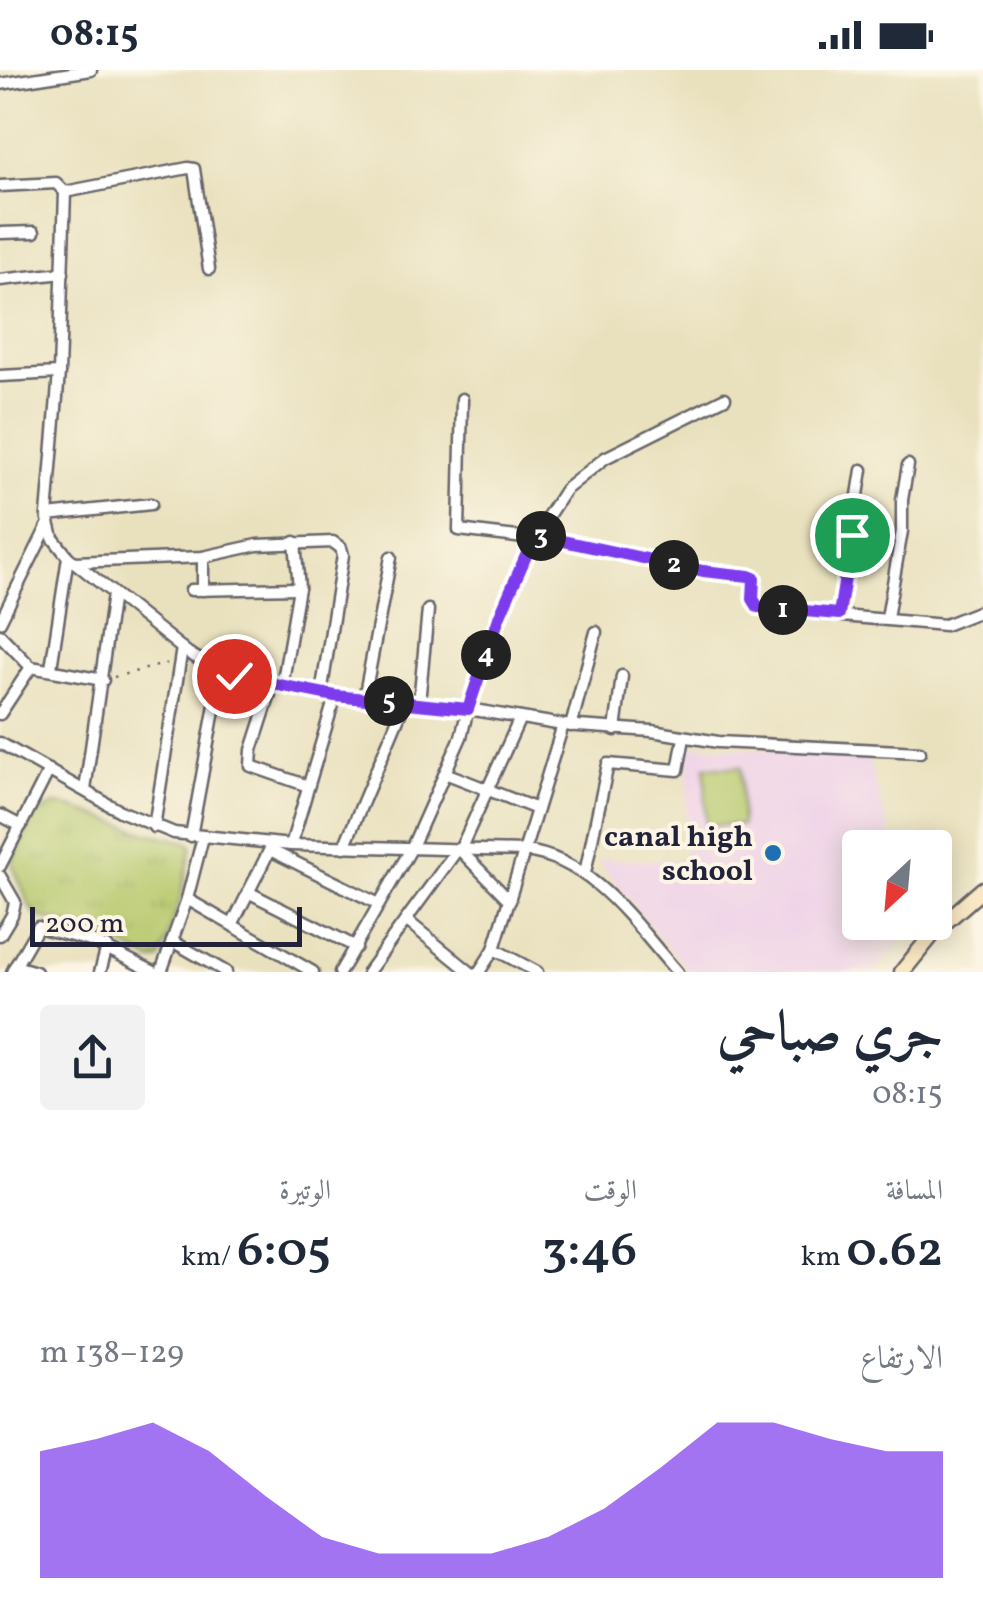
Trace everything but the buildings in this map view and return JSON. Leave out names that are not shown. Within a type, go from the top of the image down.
[{"type":"street","points":[[0,84],[91,70]]},
{"type":"street","points":[[65,192],[194,170],[209,269]]},
{"type":"street","points":[[0,186],[56,183],[65,192],[59,374],[47,520],[0,622]]},
{"type":"street","points":[[0,233],[34,232]]},
{"type":"street","points":[[0,280],[63,273]]},
{"type":"street","points":[[0,376],[59,374]]},
{"type":"street","points":[[340,972],[411,849],[461,737],[500,615],[534,537],[565,490],[588,469],[725,398]]},
{"type":"street","points":[[462,399],[460,530],[534,537],[703,571],[749,576],[754,578],[753,599],[758,607],[945,625],[983,610]]},
{"type":"street","points":[[887,618],[902,531],[908,465]]},
{"type":"street","points":[[839,614],[859,508],[862,470]]},
{"type":"street","points":[[47,520],[151,504]]},
{"type":"street","points":[[47,520],[53,538],[71,559],[181,654],[221,672],[320,694],[468,709],[567,725],[652,731],[684,738],[920,752]]},
{"type":"street","points":[[295,542],[300,588],[278,685],[252,750],[251,766],[308,786]]},
{"type":"street","points":[[71,559],[204,557],[257,545],[332,542],[343,555],[320,694]]},
{"type":"street","points":[[204,557],[197,590],[300,588]]},
{"type":"street","points":[[364,699],[391,557]]},
{"type":"street","points":[[50,668],[71,559]]},
{"type":"street","points":[[86,790],[113,594]]},
{"type":"street","points":[[419,704],[428,610]]},
{"type":"street","points":[[478,972],[494,949],[596,632]]},
{"type":"street","points":[[0,636],[30,667],[103,680]]},
{"type":"street","points":[[154,827],[181,654]]},
{"type":"street","points":[[0,714],[30,667]]},
{"type":"street","points":[[36,972],[14,969],[38,928],[107,947],[157,972],[187,899],[221,672]]},
{"type":"street","points":[[614,730],[622,676]]},
{"type":"street","points":[[291,845],[335,696]]},
{"type":"street","points":[[344,847],[405,702]]},
{"type":"street","points":[[368,972],[458,850],[489,792],[520,718]]},
{"type":"street","points":[[584,873],[609,763],[678,770],[684,738]]},
{"type":"street","points":[[0,743],[154,827],[197,837],[271,847],[525,852],[552,857],[584,873],[677,972]]},
{"type":"street","points":[[0,866],[49,770]]},
{"type":"street","points":[[445,773],[537,810]]},
{"type":"street","points":[[0,815],[21,826]]},
{"type":"street","points":[[233,923],[271,847]]},
{"type":"street","points":[[271,847],[379,904]]},
{"type":"street","points":[[458,850],[510,900]]},
{"type":"street","points":[[0,876],[15,902],[0,935]]},
{"type":"street","points":[[902,972],[936,930],[983,889]]},
{"type":"street","points":[[248,892],[356,947]]},
{"type":"street","points":[[187,899],[312,972]]},
{"type":"street","points":[[406,920],[470,972]]},
{"type":"street","points":[[172,941],[226,972]]},
{"type":"street","points":[[100,972],[107,947]]},
{"type":"street","points":[[494,949],[516,968],[537,972]]},
{"type":"path","points":[[103,680],[181,654]]},
{"type":"shaded area","name":"canal high school","points":[[689,745],[867,756],[889,830],[842,830],[842,940],[902,940],[875,972],[691,972],[597,859],[685,861]]},
{"type":"green space","points":[[705,767],[741,767],[742,825],[706,825]]},
{"type":"green space","points":[[54,805],[192,846],[181,897],[160,959],[152,961],[100,933],[40,917],[32,911],[12,864],[34,816]]},
{"type":"place","name":"canal high school","points":[[773,853]]},
{"type":"route","points":[[234,676],[335,696],[468,709],[500,615],[535,535],[703,571],[749,576],[754,578],[753,599],[758,607],[839,614],[852,535]]}]
